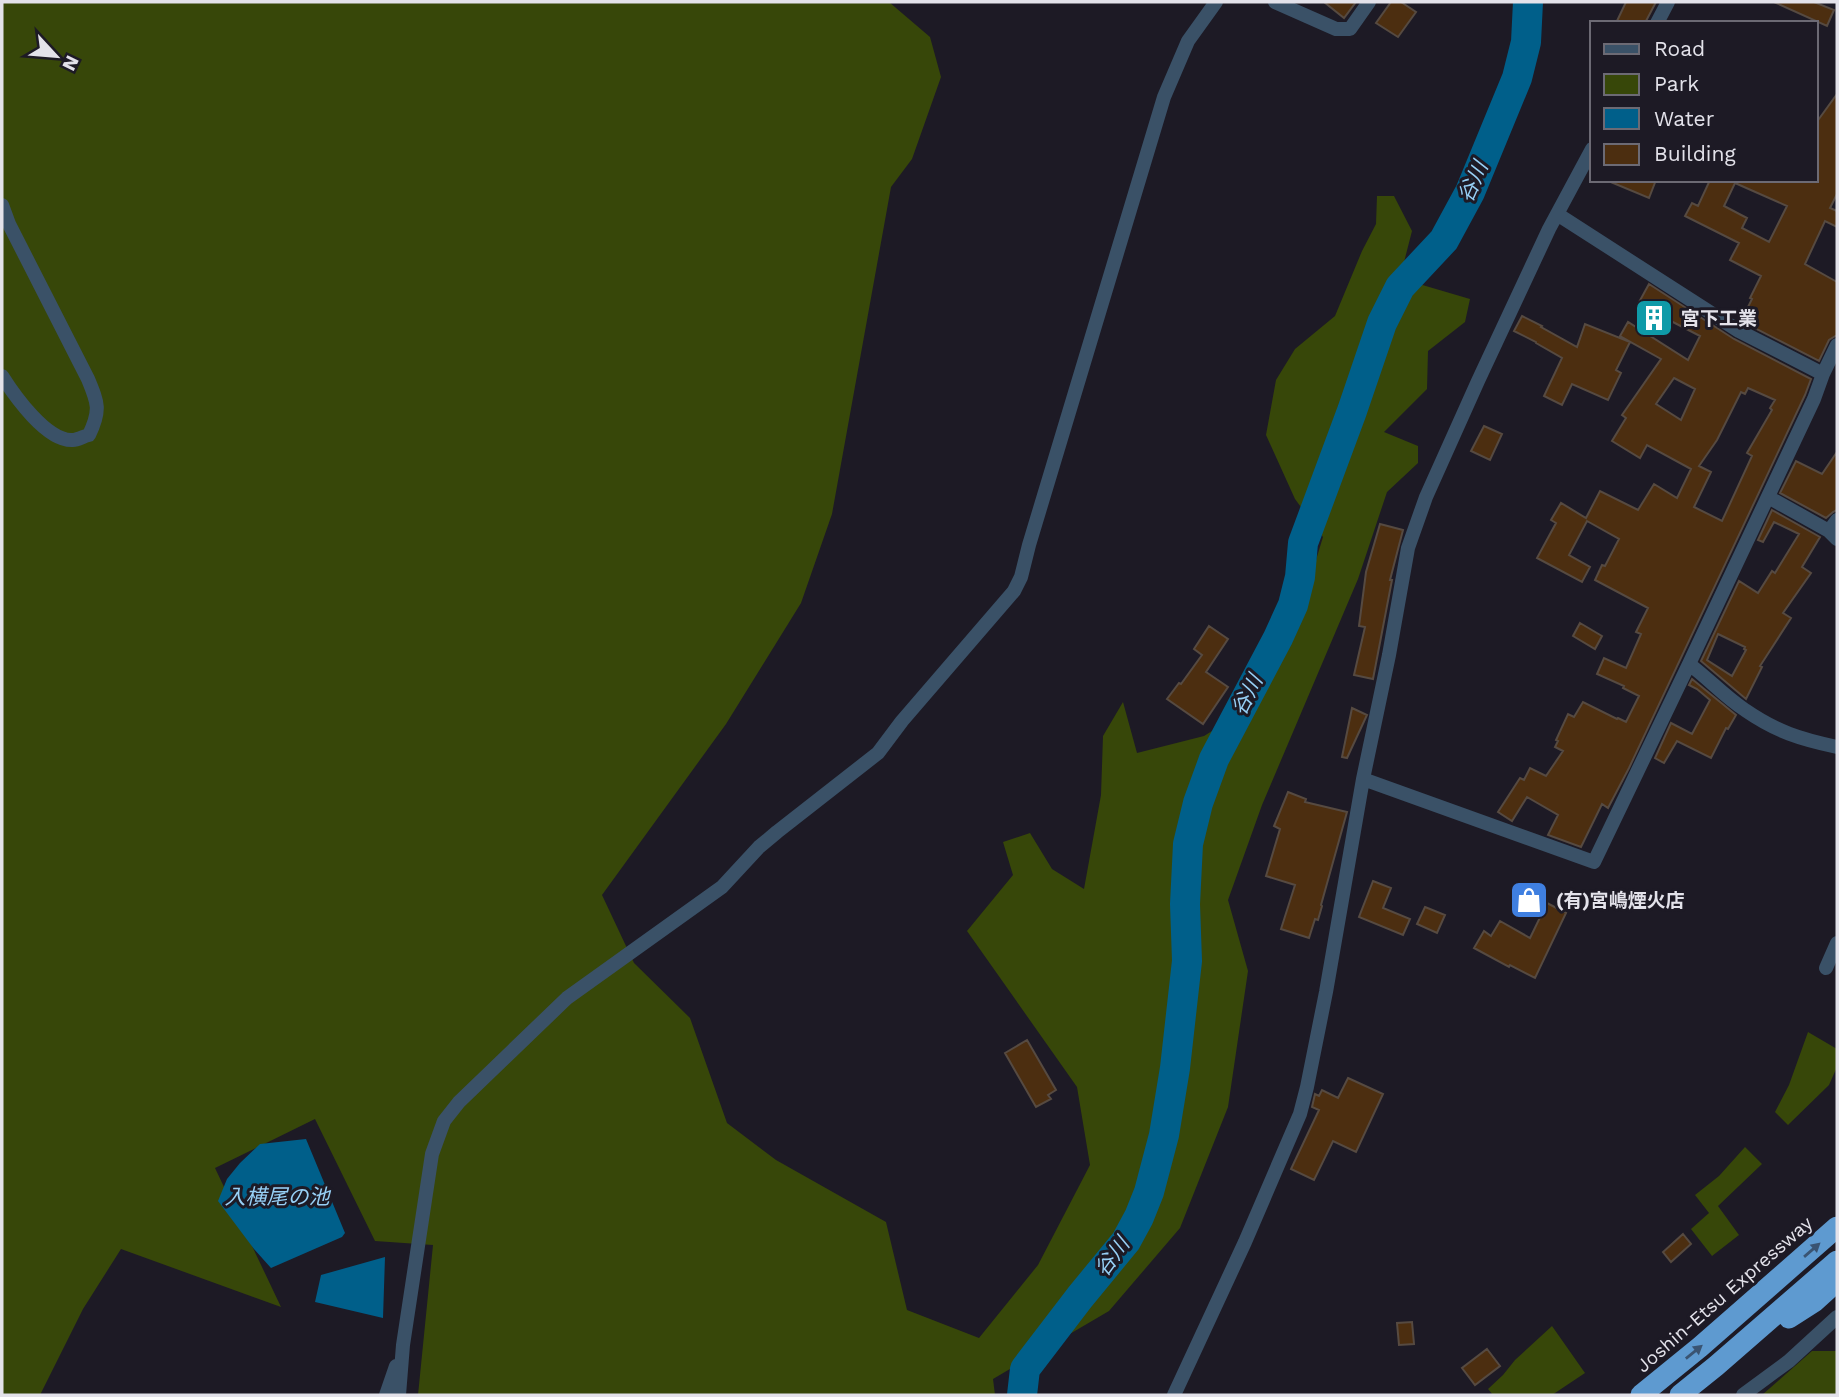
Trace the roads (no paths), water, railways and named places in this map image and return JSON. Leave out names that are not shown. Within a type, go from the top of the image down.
[{"type":"highway","name":"Joshin-Etsu Expressway","points":[[1641,1395],[1837,1227]]},
{"type":"highway","points":[[1809,1297],[1837,1261]]},
{"type":"highway","points":[[1680,1395],[1809,1297],[1837,1281]]},
{"type":"street","points":[[399,1395],[403,1345],[432,1154],[444,1121],[459,1102],[566,998],[722,887],[777,832],[878,753],[902,721],[1014,591],[1021,577],[1164,97],[1188,41],[1216,2]]},
{"type":"street","points":[[1275,2],[1336,29],[1350,29],[1369,2]]},
{"type":"street","points":[[1658,21],[1668,2]]},
{"type":"street","points":[[1174,1395],[1245,1242],[1300,1114],[1326,992],[1363,779],[1412,535],[1426,497],[1478,381],[1590,153]]},
{"type":"street","points":[[2,205],[98,402],[96,421],[89,435],[73,440],[60,438],[27,410],[2,376]]},
{"type":"street","points":[[1558,214],[1739,331],[1823,374]]},
{"type":"street","points":[[1363,779],[1594,862],[1768,498],[1837,345]]},
{"type":"street","points":[[1768,498],[1835,530]]},
{"type":"street","points":[[1689,664],[1744,710],[1764,722],[1794,737],[1837,747]]},
{"type":"street","points":[[1826,968],[1837,943]]},
{"type":"street","points":[[1743,1395],[1788,1361],[1837,1317]]},
{"type":"street","points":[[386,1395],[403,1345]]},
{"type":"water","name":"入横尾の池","points":[[306,1139],[345,1233],[342,1237],[271,1268],[218,1201],[227,1179],[260,1144]]},
{"type":"water","points":[[385,1257],[383,1318],[315,1302],[321,1275]]},
{"type":"waterway","name":"谷川","points":[[1022,1395],[1025,1369],[1126,1241],[1149,1192],[1164,1135],[1175,1068],[1187,961],[1185,904],[1188,844],[1198,803],[1214,759],[1293,605],[1300,577],[1303,543],[1382,323],[1400,287],[1444,240],[1470,192],[1517,78],[1526,42],[1528,2]]},
{"type":"place","name":"宮下工業","points":[[1654,318]]},
{"type":"place","name":"(有)宮嶋煙火店","points":[[1529,900]]}]
